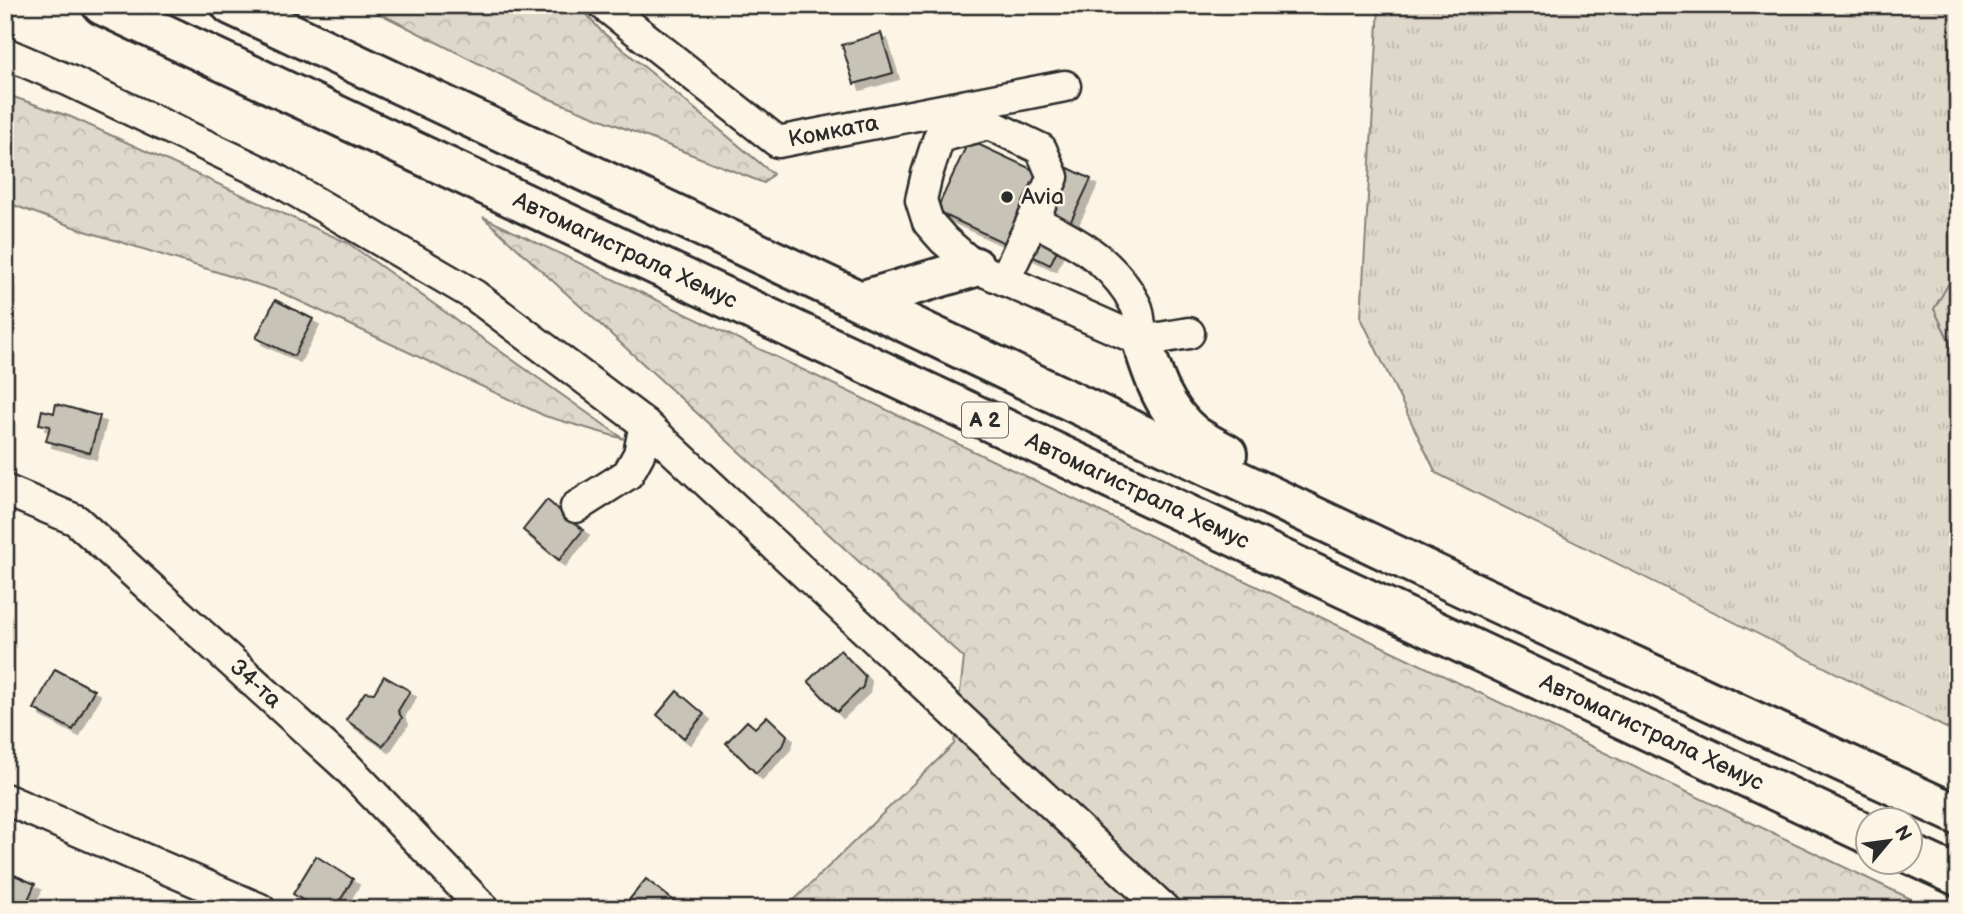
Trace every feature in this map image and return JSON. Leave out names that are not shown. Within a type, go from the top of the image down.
[{"type":"highway","name":"Автомагистрала Хемус","points":[[102,5],[1854,827]]},
{"type":"highway","name":"A 2","points":[[231,5],[1473,592],[1958,815]]},
{"type":"highway","points":[[860,301],[990,273]]},
{"type":"highway","points":[[1142,341],[1164,400],[1191,432],[1473,592]]},
{"type":"highway","points":[[1924,860],[1958,876]]},
{"type":"street","name":"Комката","points":[[604,5],[778,142],[936,124],[1065,86]]},
{"type":"street","points":[[5,53],[270,176],[474,295],[645,424],[1164,909]]},
{"type":"street","points":[[990,273],[1033,220],[1053,177],[1041,149],[989,124],[936,124],[921,200],[928,222],[944,240],[990,273],[1142,341],[1189,333]]},
{"type":"street","points":[[1033,220],[1077,242],[1107,266],[1137,306],[1142,341]]},
{"type":"street","points":[[576,507],[628,474],[639,454],[645,424]]},
{"type":"street","name":"34-та","points":[[5,490],[76,520],[347,767],[484,909]]},
{"type":"street","points":[[5,799],[260,909]]},
{"type":"green space","points":[[363,5],[579,5],[601,31],[773,174],[764,183],[545,97]]},
{"type":"green space","points":[[1379,5],[1958,5],[1958,268],[1934,309],[1958,359],[1958,734],[1436,473],[1361,318]]},
{"type":"green space","points":[[5,94],[71,117],[348,243],[624,439],[545,416],[278,291],[82,230],[5,202]]},
{"type":"green space","points":[[483,217],[1854,872],[1854,876],[1863,876],[1932,909],[785,909],[954,744],[964,658]]},
{"type":"green space","points":[[1958,268],[1958,359],[1934,309]]},
{"type":"building","points":[[881,33],[893,73],[854,84],[842,45]]},
{"type":"building","points":[[969,140],[1044,175],[1011,246],[936,211]]},
{"type":"building","points":[[1052,160],[1091,179],[1050,265],[1011,246]]},
{"type":"building","points":[[275,300],[313,319],[294,356],[256,338]]},
{"type":"building","points":[[56,404],[100,416],[90,453],[46,441],[50,426],[39,424],[42,410],[54,413]]},
{"type":"building","points":[[547,500],[583,530],[559,560],[523,530]]},
{"type":"building","points":[[840,650],[865,676],[863,687],[837,712],[808,681]]},
{"type":"building","points":[[55,669],[94,690],[73,730],[34,709]]},
{"type":"building","points":[[384,676],[410,691],[398,711],[402,718],[383,746],[346,720],[365,692],[374,693]]},
{"type":"building","points":[[677,691],[704,714],[684,738],[657,715]]},
{"type":"building","points":[[767,716],[787,735],[784,744],[756,773],[726,743],[747,721],[755,728]]},
{"type":"building","points":[[316,856],[353,879],[335,909],[317,909],[293,894]]},
{"type":"building","points":[[5,871],[35,884],[24,909],[5,909]]},
{"type":"building","points":[[646,879],[674,901],[668,909],[628,909],[624,906]]},
{"type":"place","name":"Avia","points":[[1007,197]]}]
